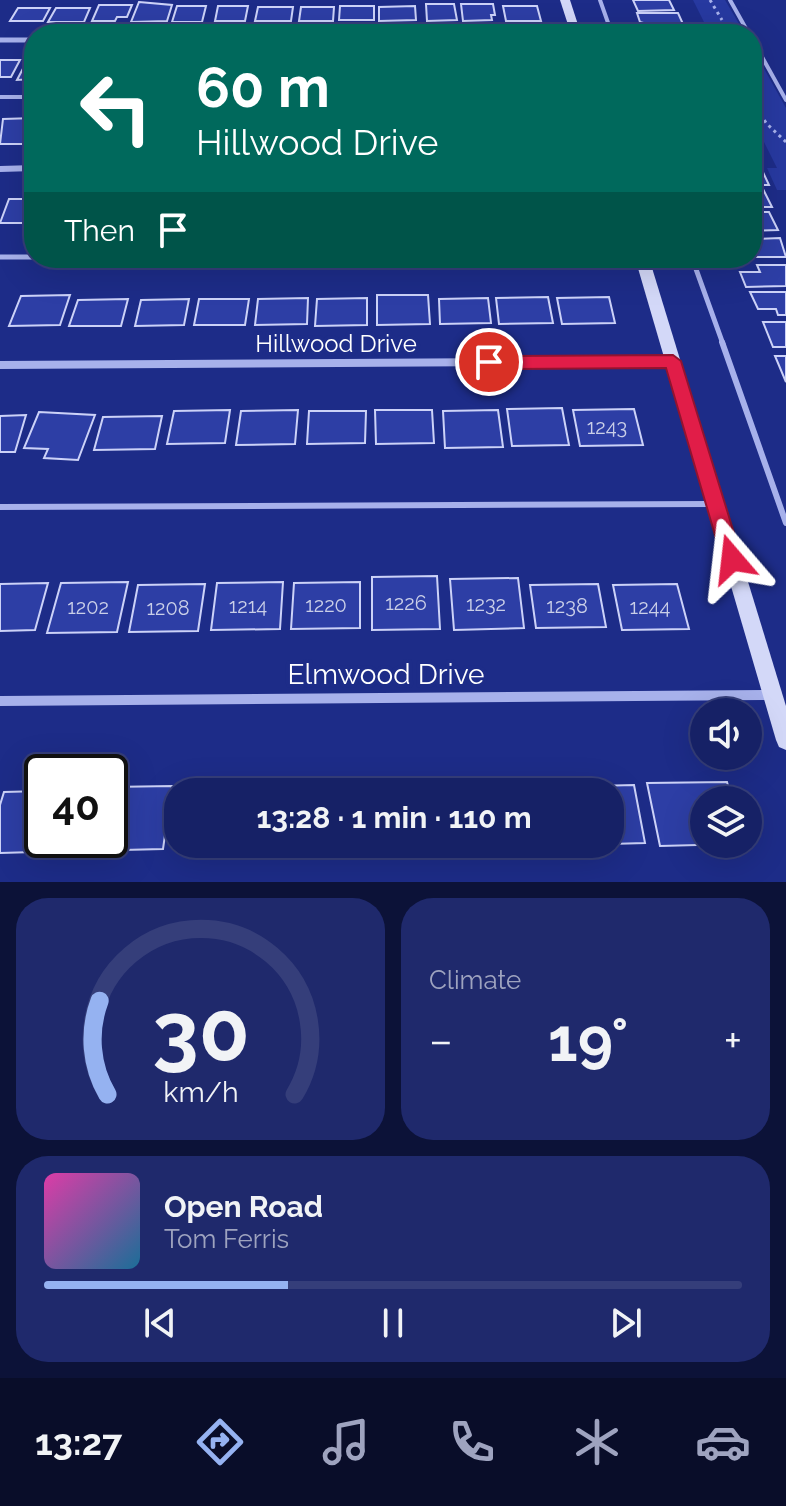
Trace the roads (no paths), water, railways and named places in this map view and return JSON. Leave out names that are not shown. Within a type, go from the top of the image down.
[{"type":"street","points":[[565,0],[573,24]]},
{"type":"street","points":[[0,40],[24,40]]},
{"type":"street","points":[[0,169],[24,168]]},
{"type":"street","points":[[645,268],[716,504],[779,695],[786,740]]},
{"type":"street","name":"Hillwood Drive","points":[[0,365],[673,361]]},
{"type":"street","name":"Elmwood Drive","points":[[0,701],[779,695]]},
{"type":"lane","points":[[600,0],[608,24]]},
{"type":"lane","points":[[730,0],[744,24]]},
{"type":"lane","points":[[762,56],[786,100]]},
{"type":"lane","points":[[0,97],[24,97]]},
{"type":"lane","points":[[0,257],[24,257]]},
{"type":"lane","points":[[696,268],[786,523]]},
{"type":"lane","points":[[0,507],[716,504]]}]
